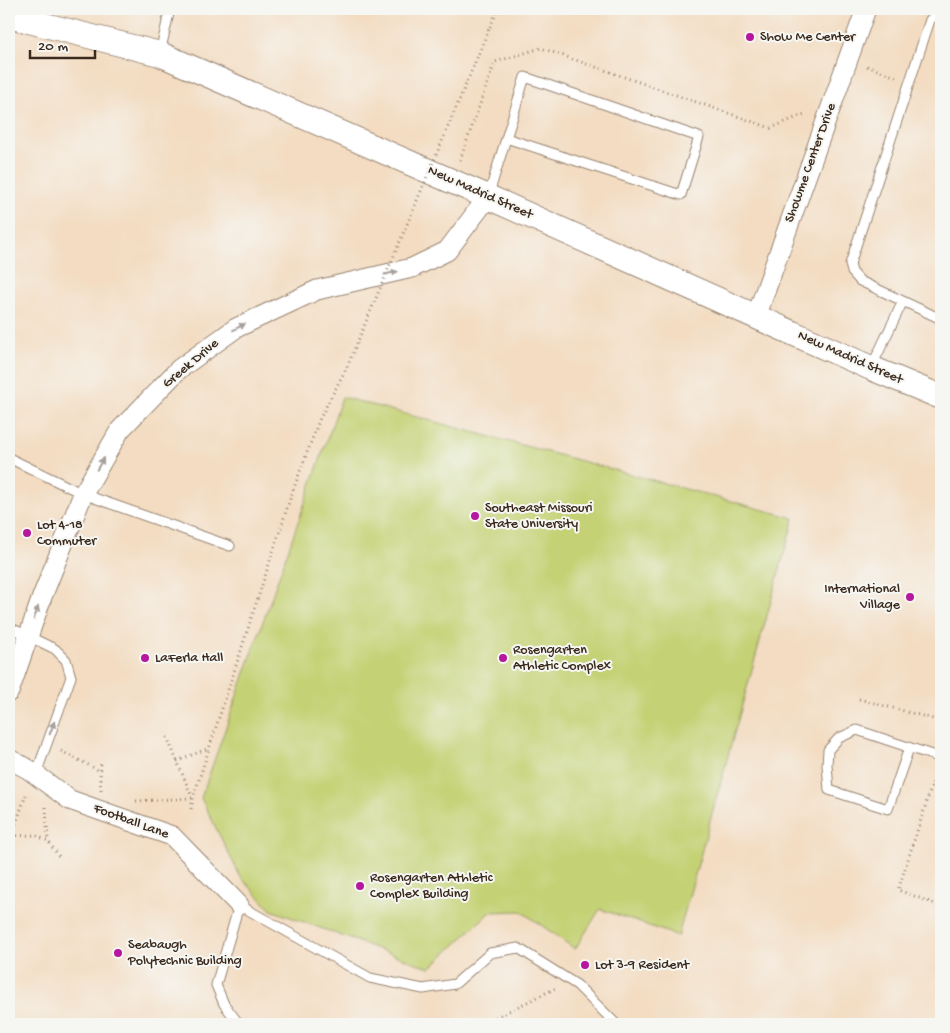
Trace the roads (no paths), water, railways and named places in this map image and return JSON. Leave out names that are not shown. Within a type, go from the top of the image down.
[{"type":"street","name":"Showme Center Drive","points":[[756,317],[866,9]]},
{"type":"street","name":"New Madrid Street","points":[[9,17],[160,54],[488,197],[871,368],[941,397]]},
{"type":"street","name":"Greek Drive","points":[[9,692],[42,597],[83,494],[120,430],[179,370],[236,328],[317,290],[412,268],[447,251],[488,197]]},
{"type":"street","name":"Football Lane","points":[[9,758],[28,768],[70,800],[172,836],[239,905]]},
{"type":"lane","points":[[160,54],[170,9]]},
{"type":"lane","points":[[941,13],[936,14],[930,20],[850,264],[852,272],[860,281],[941,319]]},
{"type":"lane","points":[[488,197],[506,138],[525,77],[699,137],[681,195],[506,138]]},
{"type":"lane","points":[[871,368],[904,301]]},
{"type":"lane","points":[[9,458],[83,494],[230,546]]},
{"type":"lane","points":[[9,627],[55,649],[66,660],[71,677],[36,774]]},
{"type":"lane","points":[[909,748],[888,809],[829,790],[828,750],[838,738],[857,730],[941,758]]},
{"type":"lane","points":[[239,1024],[224,1004],[216,984],[239,905],[370,978],[423,990],[455,984],[490,953],[518,948],[576,985],[616,1024]]},
{"type":"place","name":"Show Me Center","points":[[750,37]]},
{"type":"place","name":"Southeast Missouri State University","points":[[475,516]]},
{"type":"place","name":"Lot 4-18 Commuter","points":[[27,533]]},
{"type":"place","name":"International Village","points":[[910,597]]},
{"type":"place","name":"LaFerla Hall","points":[[145,658]]},
{"type":"place","name":"Rosengarten Athletic Complex","points":[[503,658]]},
{"type":"place","name":"Rosengarten Athletic Complex Building","points":[[360,886]]},
{"type":"place","name":"Seabaugh Polytechnic Building","points":[[118,953]]},
{"type":"place","name":"Lot 3-9 Resident","points":[[585,965]]}]
